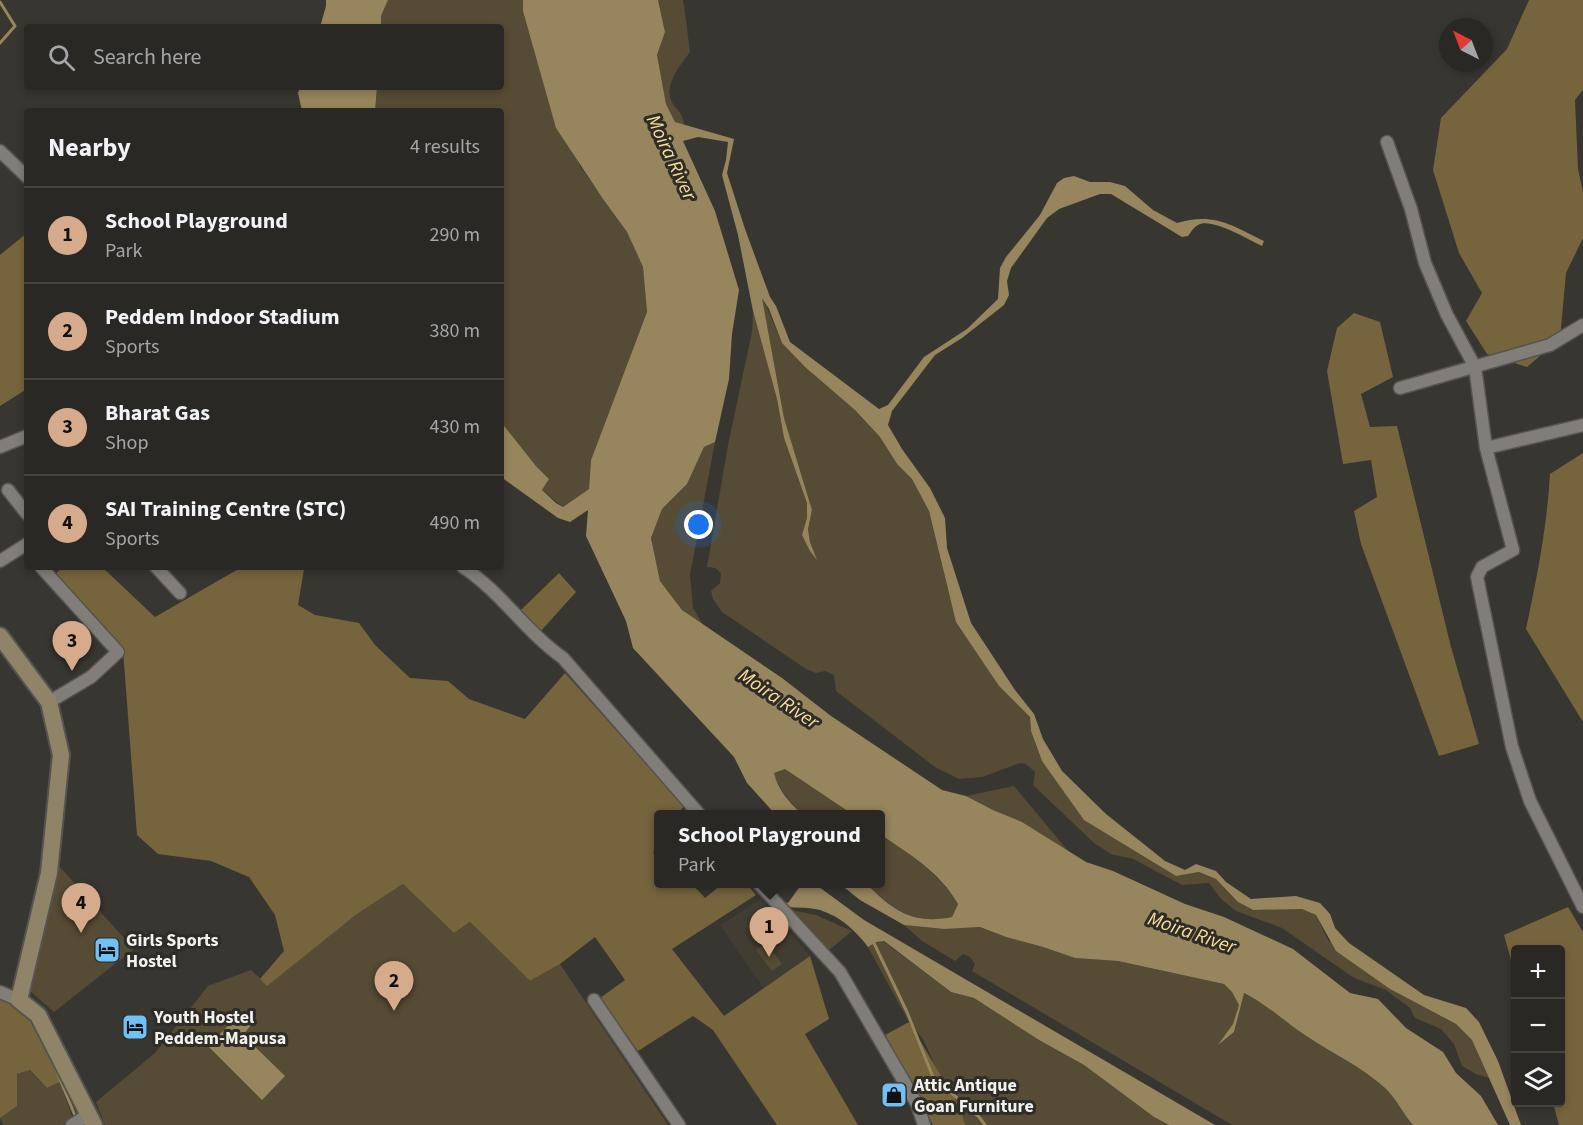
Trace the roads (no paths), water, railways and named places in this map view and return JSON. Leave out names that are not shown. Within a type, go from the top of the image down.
[{"type":"street","points":[[1387,142],[1411,209],[1425,263],[1447,315],[1475,367],[1486,448],[1513,550],[1482,567],[1477,577],[1512,747],[1530,801],[1583,907]]},
{"type":"street","points":[[0,151],[24,174]]},
{"type":"street","points":[[1400,388],[1550,345],[1583,325]]},
{"type":"street","points":[[1486,448],[1583,425]]},
{"type":"street","points":[[0,447],[24,437]]},
{"type":"street","points":[[8,490],[24,510]]},
{"type":"street","points":[[0,561],[24,548]]},
{"type":"street","points":[[44,570],[118,652],[91,676],[49,702]]},
{"type":"street","points":[[159,570],[180,594]]},
{"type":"street","points":[[468,570],[483,580],[544,645],[563,658],[696,810]]},
{"type":"street","points":[[0,636],[49,702],[61,755],[49,873],[19,1000]]},
{"type":"street","points":[[763,888],[840,972],[917,1104],[924,1125]]},
{"type":"street","points":[[0,992],[19,1000],[38,1015],[91,1119],[72,1125]]},
{"type":"street","points":[[594,1000],[679,1125]]},
{"type":"water","points":[[326,0],[388,0],[381,16],[381,24],[321,24]]},
{"type":"water","name":"Moira River","points":[[523,0],[658,0],[665,32],[657,55],[666,104],[675,122],[734,139],[727,173],[770,297],[776,306],[790,342],[879,409],[888,405],[924,357],[967,329],[998,299],[1000,268],[1006,257],[1040,215],[1057,183],[1064,178],[1074,176],[1090,182],[1110,182],[1125,186],[1153,210],[1177,223],[1201,219],[1222,222],[1264,241],[1262,246],[1221,227],[1204,223],[1197,226],[1188,236],[1182,237],[1111,194],[1100,194],[1059,209],[1047,218],[1011,268],[1007,281],[1009,295],[1004,305],[962,338],[935,355],[892,411],[888,425],[930,488],[945,518],[947,548],[971,623],[1015,690],[1034,714],[1043,739],[1062,771],[1106,814],[1165,861],[1185,870],[1196,864],[1216,871],[1226,882],[1251,899],[1296,896],[1320,903],[1330,914],[1335,928],[1349,943],[1424,995],[1466,1008],[1479,1022],[1498,1061],[1511,1097],[1511,1107],[1515,1107],[1521,1125],[1510,1125],[1472,1040],[1456,1024],[1390,989],[1336,951],[1316,915],[1302,909],[1253,910],[1238,902],[1216,879],[1199,872],[1176,876],[1084,820],[1042,761],[1031,731],[1030,717],[999,686],[956,622],[929,511],[912,479],[897,464],[880,437],[855,410],[805,367],[782,343],[769,309],[762,298],[784,418],[812,510],[808,529],[817,560],[802,535],[807,518],[807,503],[784,438],[777,399],[753,311],[738,235],[722,175],[728,142],[698,137],[683,141],[715,211],[739,290],[732,334],[729,379],[715,442],[704,447],[687,484],[662,509],[651,538],[660,581],[682,610],[782,678],[831,716],[942,790],[966,796],[1022,822],[1086,862],[1113,871],[1185,904],[1224,917],[1293,949],[1350,993],[1378,999],[1406,1028],[1443,1052],[1456,1073],[1481,1096],[1498,1125],[1413,1125],[1389,1092],[1376,1080],[1244,993],[1234,1032],[1218,1045],[1233,1024],[1239,1005],[1232,992],[1224,984],[1118,961],[1075,958],[980,927],[944,929],[904,925],[860,900],[845,888],[871,888],[895,908],[926,919],[952,917],[958,904],[933,873],[885,837],[885,810],[846,810],[785,769],[774,773],[778,785],[798,810],[771,810],[747,783],[734,757],[633,648],[626,621],[586,536],[588,510],[570,522],[558,518],[504,479],[504,426],[549,479],[542,490],[556,503],[563,507],[589,489],[591,460],[647,312],[643,267],[627,232],[556,128],[523,11]]},
{"type":"water","points":[[299,90],[377,90],[375,108],[301,108]]},
{"type":"water","points":[[774,888],[778,888],[779,898],[788,903],[799,888],[820,888],[864,920],[1215,1125],[1169,1125],[1154,1117],[1084,1065],[1039,1040],[974,998],[951,992],[884,941],[876,942],[868,947],[853,930],[835,916],[820,910],[789,907],[772,896]]},
{"type":"water","points":[[240,1014],[251,1025],[243,1035],[285,1076],[262,1100],[208,1046]]},
{"type":"waterway","points":[[0,2],[15,26],[0,43]]},
{"type":"waterway","points":[[873,941],[907,1012],[933,1077],[979,1117],[985,1125]]},
{"type":"waterway","points":[[52,1060],[76,1118]]},
{"type":"place","name":"Bharat Gas","points":[[72,671]]},
{"type":"place","name":"SAI Training Centre (STC)","points":[[81,933]]},
{"type":"place","name":"Girls Sports Hostel","points":[[107,950]]},
{"type":"place","name":"School Playground","points":[[769,957]]},
{"type":"place","name":"Peddem Indoor Stadium","points":[[394,1011]]},
{"type":"place","name":"Youth Hostel Peddem-Mapusa","points":[[135,1027]]},
{"type":"place","name":"Attic Antique Goan Furniture","points":[[894,1095]]}]
